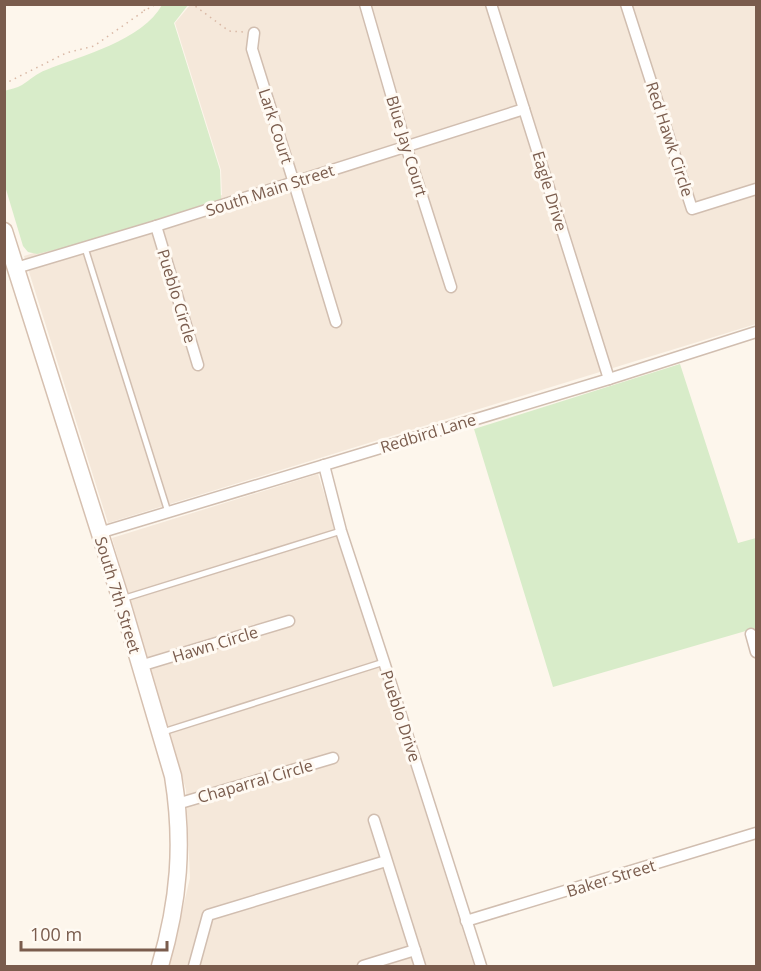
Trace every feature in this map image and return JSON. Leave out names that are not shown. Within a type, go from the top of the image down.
[{"type":"main road","name":"South 7th Street","points":[[4,231],[121,600],[173,776],[180,849],[174,910],[160,966]]},
{"type":"street","name":"Blue Jay Court","points":[[364,4],[451,287]]},
{"type":"street","name":"Eagle Drive","points":[[491,4],[609,379]]},
{"type":"street","name":"Red Hawk Circle","points":[[627,4],[693,209],[756,189]]},
{"type":"street","name":"Lark Court","points":[[254,33],[252,49],[336,322]]},
{"type":"street","name":"South Main Street","points":[[16,268],[294,183],[524,108]]},
{"type":"street","name":"Pueblo Circle","points":[[156,226],[198,365]]},
{"type":"street","name":"Redbird Lane","points":[[99,533],[609,379],[756,332]]},
{"type":"street","name":"Pueblo Drive","points":[[324,465],[341,531],[481,966]]},
{"type":"street","name":"Hawn Circle","points":[[140,666],[289,621]]},
{"type":"street","points":[[751,634],[756,652]]},
{"type":"street","name":"Chaparral Circle","points":[[177,804],[333,758]]},
{"type":"street","points":[[374,820],[420,966]]},
{"type":"street","name":"Baker Street","points":[[466,921],[756,833]]},
{"type":"street","points":[[194,966],[208,915],[386,861]]},
{"type":"street","points":[[363,966],[415,950]]},
{"type":"lane","points":[[85,248],[168,512]]},
{"type":"lane","points":[[121,600],[341,531]]},
{"type":"lane","points":[[160,733],[384,662]]},
{"type":"path","points":[[144,11],[147,4]]},
{"type":"path","points":[[4,84],[66,52],[94,46],[156,4]]},
{"type":"path","points":[[190,4],[230,31],[254,33]]},
{"type":"shaded area","points":[[190,5],[756,5],[756,324],[108,523],[24,256],[222,195],[221,170],[175,23]]},
{"type":"shaded area","points":[[318,474],[474,966],[169,966],[190,878],[186,790],[112,538]]},
{"type":"green space","points":[[162,5],[188,5],[174,23],[220,170],[221,199],[84,242],[37,254],[28,252],[23,246],[5,186],[4,91],[20,86],[43,71],[93,53],[126,37],[141,28]]},
{"type":"green space","points":[[680,364],[738,543],[756,538],[756,628],[553,687],[474,429]]}]
